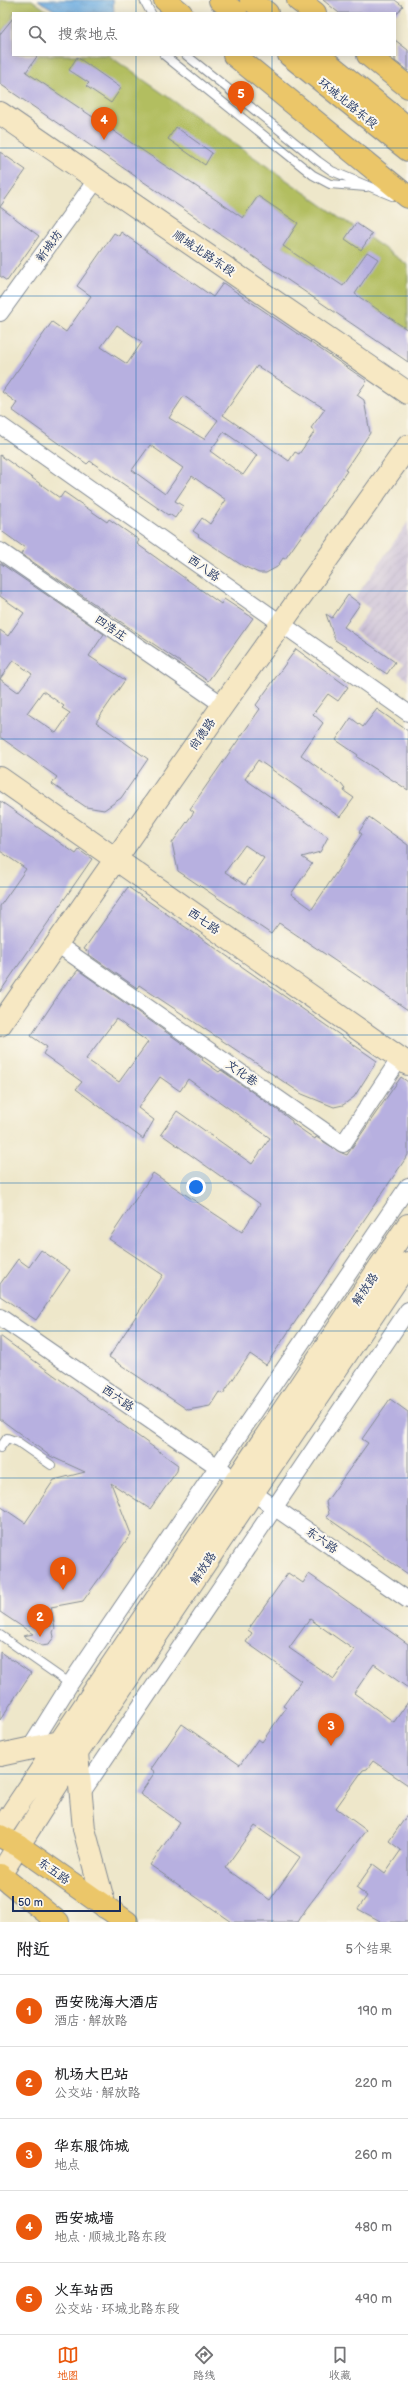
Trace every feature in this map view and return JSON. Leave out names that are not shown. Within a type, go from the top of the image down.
[{"type":"main road","points":[[165,0],[180,12]]},
{"type":"main road","points":[[220,0],[235,12]]},
{"type":"main road","points":[[251,0],[266,12]]},
{"type":"main road","points":[[298,0],[314,12]]},
{"type":"main road","points":[[235,56],[408,197]]},
{"type":"main road","name":"环城北路东段","points":[[290,56],[408,150]]},
{"type":"main road","name":"环城北路东段","points":[[319,56],[408,128]]},
{"type":"main road","points":[[369,56],[408,87]]},
{"type":"main road","name":"东五路","points":[[0,1836],[19,1846],[127,1922]]},
{"type":"main road","points":[[0,1875],[58,1922]]},
{"type":"street","name":"顺城北路东段","points":[[0,113],[408,393]]},
{"type":"street","name":"新城坊","points":[[0,313],[97,179]]},
{"type":"street","name":"西八路","points":[[0,425],[408,713]]},
{"type":"street","name":"尚德路","points":[[0,1025],[223,705],[408,446]]},
{"type":"street","name":"四浩庄","points":[[0,551],[223,705]]},
{"type":"street","name":"西七路","points":[[0,778],[404,1061]]},
{"type":"street","name":"文化巷","points":[[57,944],[343,1144],[404,1061]]},
{"type":"street","points":[[30,1748],[70,1684],[408,1186]]},
{"type":"street","name":"解放路","points":[[0,1875],[19,1846],[68,1748],[236,1480],[408,1225]]},
{"type":"street","name":"解放路","points":[[0,1831],[68,1748],[254,1493],[408,1263]]},
{"type":"street","points":[[81,1794],[408,1310]]},
{"type":"street","name":"西六路","points":[[0,1317],[236,1480]]},
{"type":"street","name":"东六路","points":[[236,1480],[408,1600]]},
{"type":"street","points":[[0,1755],[30,1748],[68,1748],[81,1794],[84,1829],[105,1907]]},
{"type":"lane","points":[[144,0],[150,12]]},
{"type":"lane","points":[[165,56],[313,175],[330,184],[374,187]]},
{"type":"lane","points":[[187,56],[318,161],[332,170],[374,187],[408,205]]},
{"type":"lane","points":[[0,1448],[7,1438],[18,1442],[51,1465]]},
{"type":"lane","points":[[0,1635],[70,1684]]},
{"type":"shaded area","points":[[408,522],[408,680],[398,673],[403,665],[354,631],[370,609],[355,598]]},
{"type":"green space","points":[[0,0],[32,0],[49,12],[12,12],[12,28],[7,25],[0,34]]},
{"type":"green space","points":[[37,56],[109,56],[408,265],[408,330],[283,246],[298,223],[258,196],[243,219],[26,72]]},
{"type":"water","points":[[38,0],[113,0],[114,12],[57,12]]},
{"type":"building","points":[[323,0],[395,0],[403,6],[398,13],[338,12]]},
{"type":"building","points":[[12,19],[12,56],[37,56],[26,72],[243,218],[258,196],[298,223],[283,246],[343,286],[367,252],[378,259],[355,294],[408,330],[408,362],[0,84],[0,34]]},
{"type":"building","points":[[396,41],[408,50],[408,71],[395,61]]},
{"type":"building","points":[[77,57],[121,88],[111,103],[86,86],[89,83],[69,70]]},
{"type":"building","points":[[176,127],[212,153],[205,165],[168,139]]},
{"type":"building","points":[[0,152],[26,170],[0,207]]},
{"type":"building","points":[[0,207],[39,236],[7,281],[0,276]]},
{"type":"building","points":[[356,223],[372,234],[361,250],[345,239]]},
{"type":"building","points":[[121,232],[213,297],[223,283],[367,381],[357,395],[364,400],[370,433],[345,470],[347,471],[285,559],[283,558],[277,567],[266,573],[259,573],[243,566],[198,536],[199,535],[193,531],[202,518],[210,524],[226,500],[192,476],[175,501],[183,506],[175,518],[169,514],[168,515],[90,461],[87,464],[12,410],[17,403],[2,392],[52,322],[66,332],[91,296],[77,286],[114,233],[119,236]],"holes":[[[117,325],[142,342],[127,364],[101,347]],[[257,366],[325,409],[311,428],[315,431],[299,454],[295,452],[289,461],[223,415]],[[184,396],[218,420],[204,439],[169,418]],[[224,432],[257,455],[243,475],[210,451]],[[150,445],[183,468],[165,494],[132,470]]]},
{"type":"building","points":[[0,455],[60,498],[64,492],[107,522],[109,519],[139,540],[137,544],[221,604],[224,599],[253,618],[208,681],[21,554],[25,548],[0,530]]},
{"type":"building","points":[[0,563],[104,634],[89,656],[125,680],[96,722],[148,759],[121,798],[104,810],[86,807],[52,784],[57,777],[0,737],[0,679],[0,630],[8,636],[24,613],[0,596]],"holes":[[[13,660],[32,674],[18,692],[0,679]],[[43,691],[64,706],[62,708],[70,713],[56,733],[27,713]]]},
{"type":"building","points":[[348,595],[360,604],[344,627],[395,662],[387,674],[335,640],[326,614],[332,618]]},
{"type":"building","points":[[296,649],[348,687],[338,701],[328,694],[313,714],[323,723],[301,755],[341,784],[345,789],[344,791],[354,798],[340,817],[258,760],[245,779],[328,837],[320,852],[302,857],[312,864],[291,894],[312,909],[362,834],[359,832],[369,817],[408,845],[408,1010],[279,923],[271,934],[178,871],[172,843],[194,812],[190,809],[260,709],[256,705]],"holes":[[[245,845],[264,858],[245,885],[225,872]]]},
{"type":"building","points":[[377,709],[408,731],[408,790],[357,757],[358,755],[336,740],[351,718],[363,727]]},
{"type":"building","points":[[0,801],[76,854],[79,850],[92,859],[0,992],[0,906],[26,869],[0,851]]},
{"type":"building","points":[[128,887],[377,1061],[354,1097],[343,1105],[334,1107],[302,1094],[139,985],[137,988],[88,954],[90,953],[84,949]]},
{"type":"building","points":[[78,970],[203,1058],[202,1060],[219,1072],[221,1070],[279,1111],[292,1121],[292,1123],[315,1139],[316,1137],[347,1155],[401,1077],[408,1082],[408,1155],[266,1365],[250,1354],[223,1394],[219,1392],[210,1406],[188,1410],[109,1357],[163,1275],[109,1239],[153,1173],[242,1232],[260,1204],[161,1134],[177,1111],[252,1164],[270,1138],[188,1079],[180,1091],[160,1077],[138,1108],[154,1120],[143,1139],[76,1089],[82,1082],[43,1054],[47,1047],[31,1036],[69,979],[70,980]],"holes":[[[116,1019],[148,1042],[119,1082],[86,1059]]]},
{"type":"building","points":[[41,1250],[70,1270],[36,1320],[0,1296],[0,1284],[18,1259],[29,1267]]},
{"type":"building","points":[[0,1336],[178,1465],[177,1471],[150,1509],[111,1483],[131,1534],[83,1601],[51,1607],[55,1628],[53,1632],[54,1637],[48,1645],[42,1646],[23,1636],[33,1634],[0,1612],[0,1506],[25,1523],[54,1480],[85,1472],[50,1456],[0,1419]]},
{"type":"building","points":[[390,1399],[408,1412],[408,1574],[326,1517],[329,1514],[326,1502],[368,1443],[362,1439]]},
{"type":"building","points":[[288,1573],[303,1583],[309,1574],[408,1644],[408,1688],[374,1664],[354,1693],[394,1722],[408,1702],[408,1785],[373,1761],[367,1769],[363,1770],[336,1808],[366,1830],[306,1909],[298,1922],[232,1922],[150,1865],[180,1822],[140,1794],[155,1772],[151,1769],[182,1724],[240,1765],[258,1739],[262,1742],[286,1708],[283,1706],[301,1681],[246,1642],[252,1633],[248,1630]],"holes":[[[310,1619],[354,1650],[334,1679],[289,1648]],[[255,1826],[300,1857],[270,1900],[225,1868]]]},
{"type":"building","points":[[0,1652],[31,1673],[0,1720]]},
{"type":"building","points":[[408,1814],[408,1922],[382,1922],[358,1909],[367,1896],[356,1888],[373,1864],[385,1873],[401,1850],[389,1841]]},
{"type":"place","name":"火车站西","points":[[241,114]]},
{"type":"place","name":"西安城墙","points":[[104,140]]},
{"type":"place","name":"西安陇海大酒店","points":[[63,1590]]},
{"type":"place","name":"机场大巴站","points":[[40,1637]]},
{"type":"place","name":"华东服饰城","points":[[331,1746]]}]
